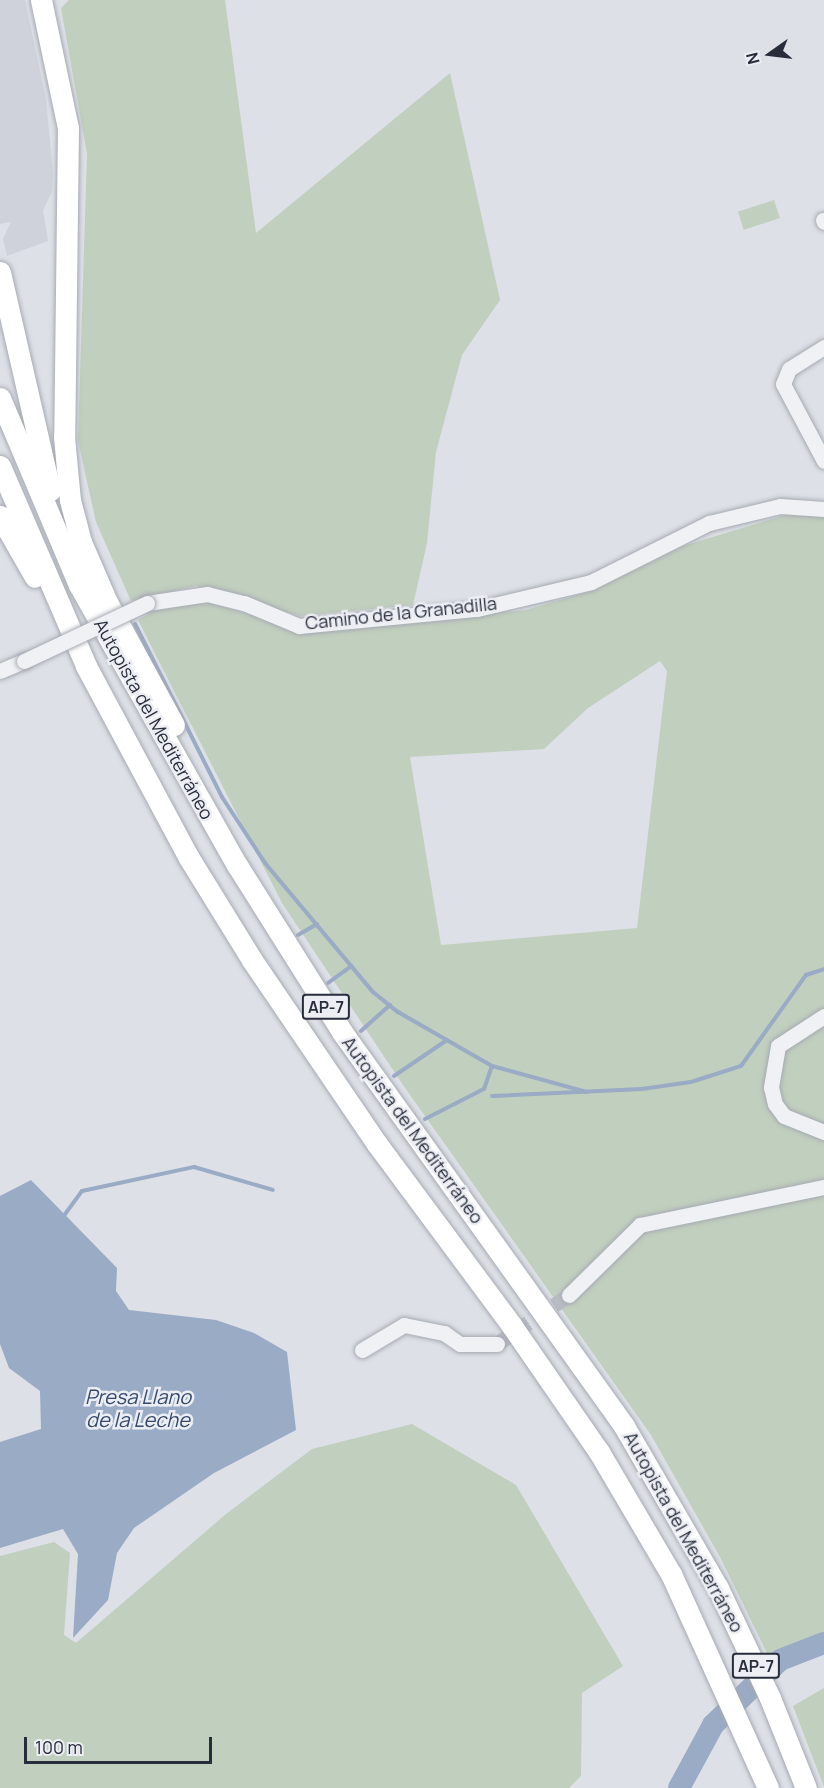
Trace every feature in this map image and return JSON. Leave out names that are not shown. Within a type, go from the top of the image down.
[{"type":"highway","points":[[41,0],[68,128],[64,437],[70,500],[81,542],[107,602],[193,761],[237,865]]},
{"type":"highway","points":[[0,272],[31,417],[54,501],[103,610],[120,659]]},
{"type":"highway","points":[[0,338],[31,417]]},
{"type":"highway","name":"Autopista del Mediterráneo","points":[[0,398],[79,585],[237,865],[342,1032],[585,1368],[697,1547],[766,1688],[806,1788]]},
{"type":"highway","name":"Autopista del Mediterráneo","points":[[0,466],[86,666],[189,858],[252,960],[377,1144],[559,1393],[671,1574],[768,1788]]},
{"type":"highway","points":[[0,516],[86,666]]},
{"type":"street","points":[[824,347],[789,369],[783,384],[824,461]]},
{"type":"street","name":"Camino de la Granadilla","points":[[0,671],[147,603],[207,594],[244,603],[299,626],[477,609],[591,582],[709,523],[780,506],[824,509]]},
{"type":"street","points":[[824,1016],[778,1046],[771,1087],[775,1104],[784,1116],[824,1132]]},
{"type":"street","points":[[568,1294],[640,1225],[824,1187]]},
{"type":"street","points":[[362,1350],[404,1324],[444,1333],[460,1344],[497,1344]]},
{"type":"shaded area","points":[[0,0],[25,0],[46,99],[53,173],[52,192],[43,210],[48,241],[7,256],[3,239],[11,222],[0,224]]},
{"type":"green space","points":[[69,0],[225,0],[256,233],[450,73],[500,300],[462,355],[436,452],[427,543],[413,605],[300,616],[196,586],[131,601],[96,522],[78,441],[87,154],[61,8]]},
{"type":"green space","points":[[774,200],[780,218],[744,230],[738,212]]},
{"type":"green space","points":[[785,515],[824,516],[824,1635],[769,1657],[720,1557],[651,1435],[405,1088],[282,903],[138,620],[161,607],[200,600],[308,632],[526,610],[594,590],[683,546]],"holes":[[[660,661],[667,671],[637,928],[441,945],[410,757],[544,749],[588,708]]]},
{"type":"green space","points":[[412,1424],[516,1485],[623,1666],[582,1693],[581,1776],[569,1788],[0,1788],[0,1556],[54,1542],[70,1553],[64,1635],[76,1643],[226,1514],[312,1449]]},
{"type":"green space","points":[[824,1688],[824,1787],[793,1706]]},
{"type":"water","name":"Presa Llano de la Leche","points":[[31,1180],[117,1268],[116,1291],[129,1310],[216,1320],[254,1333],[287,1352],[296,1430],[214,1473],[134,1528],[117,1553],[108,1600],[73,1638],[78,1554],[63,1529],[0,1548],[0,1442],[41,1429],[40,1391],[9,1368],[0,1344],[0,1196]]},
{"type":"waterway","points":[[135,624],[222,797],[265,863],[373,992],[398,1012],[492,1066],[587,1092]]},
{"type":"waterway","points":[[298,935],[317,924]]},
{"type":"waterway","points":[[328,983],[351,966]]},
{"type":"waterway","points":[[492,1096],[642,1089],[691,1082],[741,1066],[806,975],[824,969]]},
{"type":"waterway","points":[[361,1031],[390,1005]]},
{"type":"waterway","points":[[394,1076],[447,1040]]},
{"type":"waterway","points":[[425,1119],[484,1089],[492,1066]]},
{"type":"waterway","points":[[63,1217],[82,1191],[194,1167],[273,1190]]},
{"type":"waterway","points":[[679,1788],[713,1725],[780,1660],[824,1643]]},
{"type":"tunnel","points":[[497,1344],[569,1295]]}]
